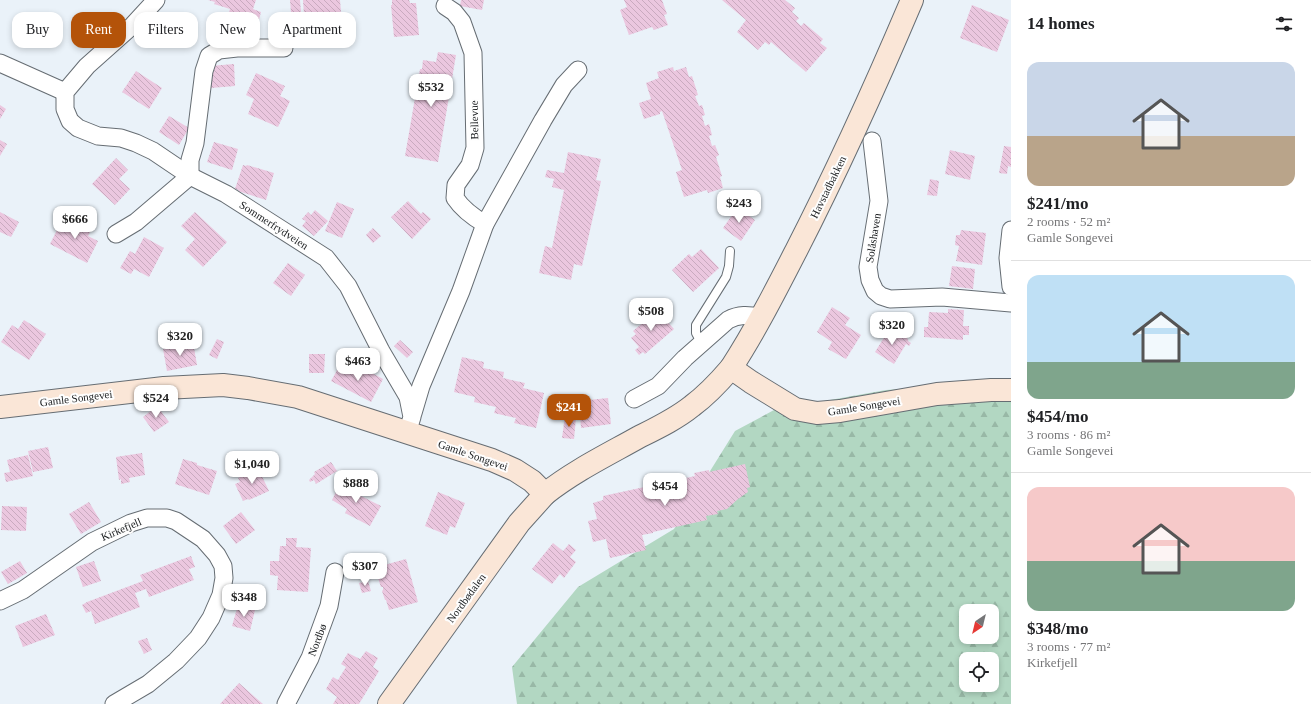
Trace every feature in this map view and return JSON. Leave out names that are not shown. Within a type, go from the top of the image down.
[{"type":"main road","name":"Havstadbakken","points":[[731,368],[761,317],[840,163],[912,0]]},
{"type":"main road","name":"Gamle Songevei","points":[[731,368],[795,409],[817,413],[840,412],[937,394],[1011,390]]},
{"type":"main road","points":[[545,494],[585,466],[666,423],[691,407],[715,387],[731,368]]},
{"type":"main road","name":"Gamle Songevei","points":[[0,407],[164,388],[223,385],[248,388],[298,397],[409,425],[515,470],[532,481],[545,494]]},
{"type":"main road","name":"Nordbødalen","points":[[389,704],[519,524],[545,494]]},
{"type":"street","points":[[0,63],[65,92],[87,66],[133,25],[156,0]]},
{"type":"street","name":"Bellevue","points":[[445,6],[454,12],[462,22],[473,53],[475,148],[470,165],[456,185],[455,198],[461,207],[475,219],[485,224]]},
{"type":"street","points":[[116,234],[136,222],[190,176],[190,160],[195,143],[204,71],[209,56],[219,50],[237,48],[268,48]]},
{"type":"street","points":[[409,425],[421,386],[461,291],[485,224],[546,114],[564,85],[578,70]]},
{"type":"street","name":"Sommerfrydveien","points":[[65,92],[65,109],[70,121],[78,128],[98,136],[121,138],[153,150],[190,176],[226,194],[326,258],[348,286],[381,351],[408,397],[409,425]]},
{"type":"street","name":"Solåshaven","points":[[872,141],[879,201],[868,267],[870,280],[875,291],[881,296],[890,299],[942,296],[1011,302]]},
{"type":"street","points":[[1011,230],[1008,258],[1011,287]]},
{"type":"street","points":[[634,399],[658,386],[685,358],[728,320],[736,316],[745,315],[761,317]]},
{"type":"street","name":"Kirkefjell","points":[[0,601],[23,590],[92,542],[131,523],[147,518],[167,518],[176,521],[203,539],[217,555],[223,566],[224,578],[221,595],[211,618],[198,638],[176,661],[148,684],[114,704]]},
{"type":"street","name":"Nordbø","points":[[286,704],[310,658],[329,606],[335,572]]},
{"type":"lane","points":[[702,344],[696,333],[696,326],[726,277],[730,266],[730,250]]},
{"type":"green space","points":[[1011,381],[1011,704],[517,704],[512,667],[578,587],[674,529],[735,431],[774,410],[886,390]]},
{"type":"building","points":[[208,0],[256,0],[253,9],[261,12],[260,16],[260,12],[229,12],[230,9],[214,4],[215,2]]},
{"type":"building","points":[[290,0],[300,0],[301,12],[291,12]]},
{"type":"building","points":[[303,0],[340,0],[341,12],[304,12]]},
{"type":"building","points":[[392,0],[409,0],[410,3],[416,3],[419,35],[394,37],[391,5]]},
{"type":"building","points":[[461,0],[484,0],[482,10],[460,6]]},
{"type":"building","points":[[624,0],[662,0],[667,14],[664,15],[668,25],[654,30],[652,27],[629,35],[620,10],[627,7]]},
{"type":"building","points":[[722,0],[785,0],[795,8],[792,12],[799,18],[796,21],[801,26],[804,23],[823,39],[820,43],[827,48],[806,72],[771,42],[769,45],[765,42],[758,50],[737,32],[746,20]]},
{"type":"building","points":[[972,5],[1009,20],[997,52],[960,38]]},
{"type":"building","points":[[438,52],[456,55],[438,162],[405,156],[420,69],[422,69],[423,60],[436,62]]},
{"type":"building","points":[[234,64],[235,86],[211,88],[210,66]]},
{"type":"building","points":[[673,67],[674,71],[686,67],[689,77],[692,76],[698,95],[695,96],[699,106],[702,105],[705,115],[702,116],[705,126],[709,124],[712,135],[709,136],[712,146],[715,145],[719,155],[716,157],[722,176],[720,177],[723,188],[708,193],[707,190],[684,197],[676,172],[682,170],[662,111],[660,114],[644,119],[639,103],[651,99],[646,83],[659,78],[657,72]]},
{"type":"building","points":[[136,71],[162,88],[149,109],[122,92]]},
{"type":"building","points":[[256,73],[285,86],[280,96],[290,101],[278,127],[248,114],[254,99],[246,95]]},
{"type":"building","points":[[0,105],[6,109],[0,119]]},
{"type":"building","points":[[169,116],[189,128],[179,145],[159,132]]},
{"type":"building","points":[[0,140],[7,144],[0,156]]},
{"type":"building","points":[[214,142],[238,149],[232,170],[207,162]]},
{"type":"building","points":[[1004,146],[1011,147],[1011,167],[1008,166],[1007,174],[999,173]]},
{"type":"building","points":[[950,150],[975,156],[970,180],[945,174]]},
{"type":"building","points":[[568,152],[601,159],[596,180],[601,181],[582,266],[574,264],[571,280],[539,273],[545,246],[552,248],[564,190],[552,187],[554,179],[545,177],[547,170],[564,173]]},
{"type":"building","points":[[116,158],[128,170],[119,179],[130,189],[115,205],[92,184]]},
{"type":"building","points":[[243,165],[274,173],[266,200],[235,189]]},
{"type":"building","points":[[930,179],[939,181],[937,196],[927,195]]},
{"type":"building","points":[[408,201],[421,214],[423,212],[431,219],[412,239],[391,217]]},
{"type":"building","points":[[337,202],[354,209],[342,238],[325,231]]},
{"type":"building","points":[[737,208],[755,220],[741,241],[723,228]]},
{"type":"building","points":[[315,210],[328,221],[314,236],[302,226],[306,221],[302,219],[308,212],[311,215]]},
{"type":"building","points":[[0,212],[19,222],[11,237],[0,232]]},
{"type":"building","points":[[195,212],[227,242],[203,267],[185,250],[195,239],[181,226]]},
{"type":"building","points":[[75,220],[92,228],[88,236],[98,241],[87,263],[50,244],[61,222],[71,227]]},
{"type":"building","points":[[373,228],[381,236],[373,243],[366,235]]},
{"type":"building","points":[[961,230],[986,233],[982,265],[956,261],[959,246],[955,245],[956,235],[960,235]]},
{"type":"building","points":[[144,237],[164,248],[149,277],[134,269],[131,274],[120,268],[130,251],[135,254]]},
{"type":"building","points":[[701,249],[719,268],[693,292],[672,270],[689,254],[692,257]]},
{"type":"building","points":[[288,263],[305,275],[291,296],[273,283]]},
{"type":"building","points":[[952,266],[975,269],[973,289],[949,286]]},
{"type":"building","points":[[832,307],[850,318],[845,325],[861,335],[846,359],[828,349],[832,342],[817,332]]},
{"type":"building","points":[[656,309],[674,329],[645,354],[643,352],[639,355],[635,350],[639,347],[631,338],[636,334],[633,331]]},
{"type":"building","points":[[948,309],[964,310],[963,326],[969,326],[969,335],[963,335],[963,340],[924,337],[924,327],[928,327],[929,312],[948,313]]},
{"type":"building","points":[[24,320],[46,334],[29,360],[1,342],[12,325],[18,329]]},
{"type":"building","points":[[890,328],[908,339],[911,343],[909,346],[906,344],[894,364],[875,352]]},
{"type":"building","points":[[217,339],[224,342],[217,359],[209,355]]},
{"type":"building","points":[[400,340],[413,352],[407,358],[394,346]]},
{"type":"building","points":[[193,342],[197,365],[167,371],[163,349]]},
{"type":"building","points":[[309,354],[325,354],[324,373],[309,373]]},
{"type":"building","points":[[462,357],[484,362],[483,368],[504,372],[503,378],[525,383],[523,388],[544,393],[536,428],[514,423],[516,418],[494,413],[496,407],[474,402],[475,397],[454,392]]},
{"type":"building","points":[[340,365],[355,373],[359,366],[383,379],[371,402],[331,381]]},
{"type":"building","points":[[608,398],[611,424],[581,428],[579,401],[585,399]]},
{"type":"building","points":[[157,406],[169,422],[154,432],[143,417]]},
{"type":"building","points":[[565,416],[576,418],[574,439],[562,438]]},
{"type":"building","points":[[48,447],[53,468],[33,472],[28,451]]},
{"type":"building","points":[[142,453],[145,475],[129,478],[130,482],[121,484],[121,479],[119,480],[116,457]]},
{"type":"building","points":[[28,455],[33,476],[6,482],[4,473],[10,472],[7,460]]},
{"type":"building","points":[[183,459],[217,471],[209,495],[175,484]]},
{"type":"building","points":[[331,462],[337,471],[316,484],[314,480],[310,482],[309,480],[315,474],[314,472]]},
{"type":"building","points":[[745,464],[750,487],[747,488],[748,492],[727,509],[717,511],[718,514],[706,516],[707,520],[642,535],[646,550],[610,558],[606,539],[593,542],[588,521],[597,519],[593,503],[603,500],[603,496],[695,476],[694,473],[709,470],[709,472]]},
{"type":"building","points":[[258,468],[269,491],[249,500],[243,501],[235,484],[240,482],[238,478]]},
{"type":"building","points":[[342,480],[359,489],[357,494],[381,506],[370,526],[345,513],[347,509],[332,500]]},
{"type":"building","points":[[438,492],[465,503],[455,528],[450,526],[447,535],[425,526]]},
{"type":"building","points":[[89,502],[101,522],[81,534],[69,514]]},
{"type":"building","points":[[2,506],[27,507],[26,531],[1,530]]},
{"type":"building","points":[[241,512],[255,530],[236,544],[223,526]]},
{"type":"building","points":[[286,538],[297,538],[296,547],[311,548],[308,592],[277,590],[278,576],[270,575],[270,561],[279,561],[280,546],[286,546]]},
{"type":"building","points":[[553,543],[563,551],[569,544],[576,550],[570,557],[576,562],[564,578],[560,574],[552,584],[532,569]]},
{"type":"building","points":[[191,556],[195,567],[189,569],[194,580],[149,597],[146,589],[135,593],[140,607],[95,624],[91,611],[86,613],[82,605],[143,581],[140,575]]},
{"type":"building","points":[[406,559],[418,602],[389,610],[382,591],[383,587],[381,587],[378,578],[380,578],[377,567]]},
{"type":"building","points":[[20,561],[27,573],[8,584],[1,572]]},
{"type":"building","points":[[94,561],[101,581],[83,587],[76,567]]},
{"type":"building","points":[[368,581],[371,591],[362,593],[359,583]]},
{"type":"building","points":[[238,605],[255,610],[250,631],[232,626]]},
{"type":"building","points":[[46,614],[55,635],[23,647],[15,626]]},
{"type":"building","points":[[147,638],[152,650],[144,654],[138,641]]},
{"type":"building","points":[[366,651],[378,658],[373,667],[379,671],[359,704],[333,704],[337,697],[326,689],[333,677],[338,680],[346,667],[341,664],[348,653],[360,659]]},
{"type":"building","points":[[239,683],[263,704],[220,704]]}]
